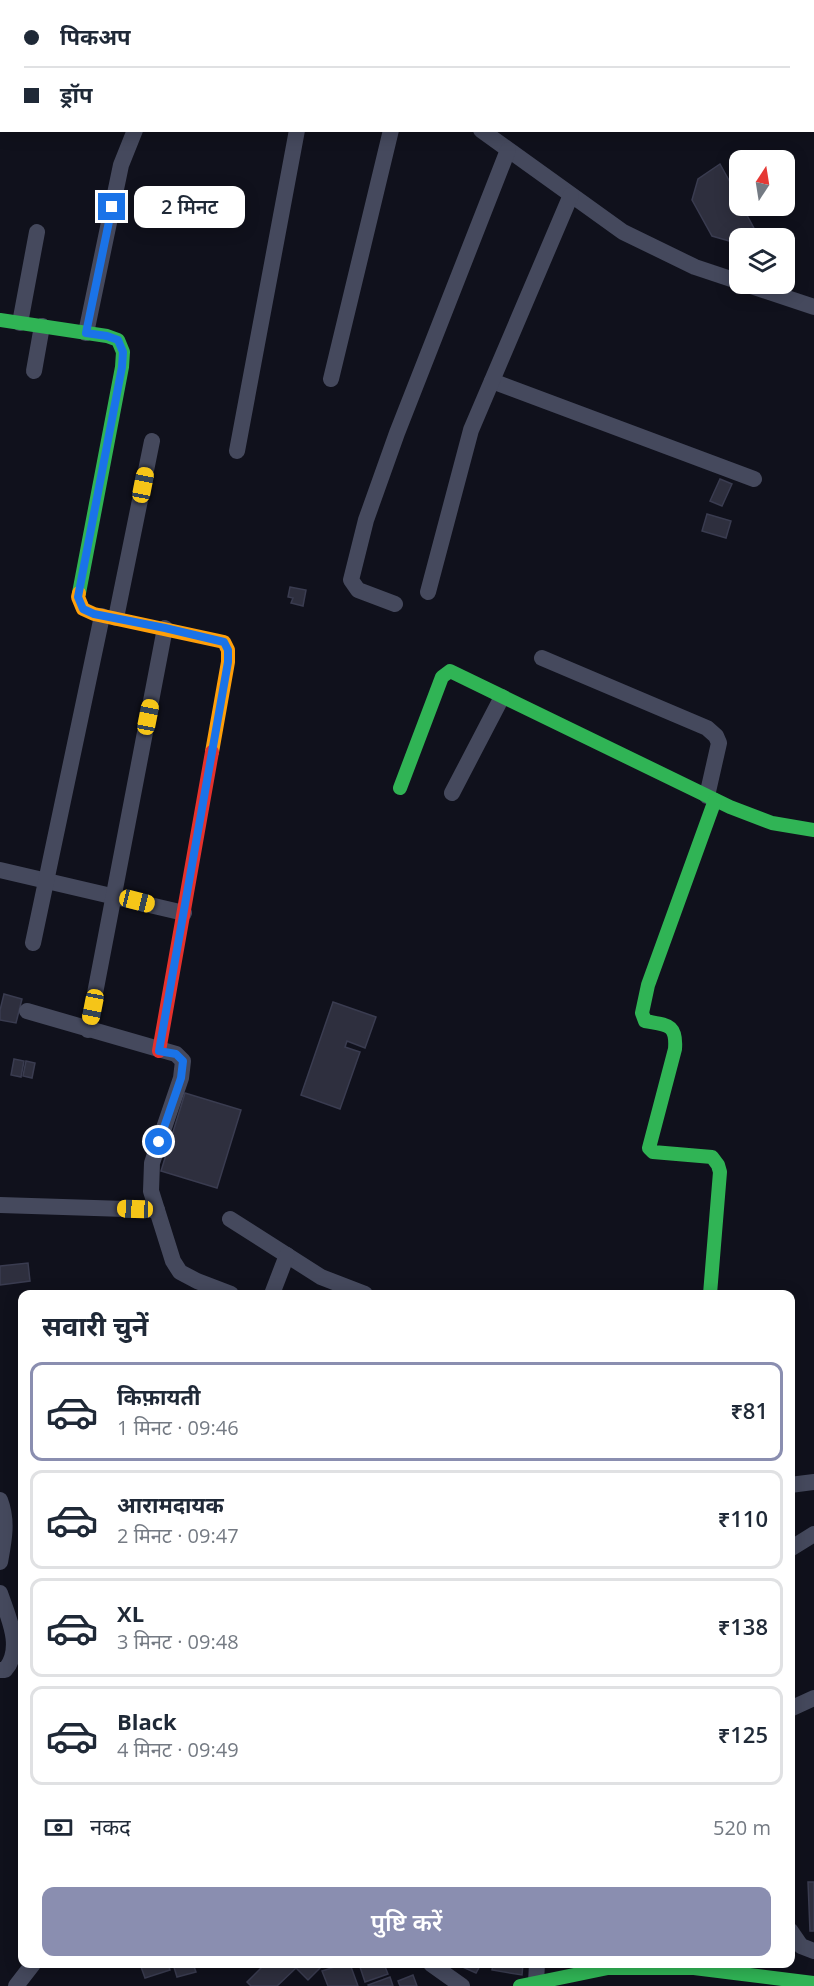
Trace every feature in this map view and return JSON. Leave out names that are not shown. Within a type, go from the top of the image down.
[{"type":"street","points":[[86,333],[121,165],[134,132]]},
{"type":"street","points":[[237,451],[297,132]]},
{"type":"street","points":[[331,378],[391,132]]},
{"type":"street","points":[[484,132],[623,232],[695,267],[729,278]]},
{"type":"street","points":[[395,604],[358,590],[351,580],[352,569],[366,520],[397,433],[508,150]]},
{"type":"street","points":[[428,592],[471,430],[571,195]]},
{"type":"street","points":[[20,323],[37,232]]},
{"type":"street","points":[[775,294],[814,307]]},
{"type":"street","points":[[0,320],[107,336],[118,340],[123,352],[78,597],[83,609],[109,617],[224,642],[228,650],[228,662],[159,1051]]},
{"type":"street","points":[[34,371],[42,326]]},
{"type":"street","points":[[492,381],[754,479]]},
{"type":"street","points":[[33,942],[152,441]]},
{"type":"street","points":[[88,1030],[165,628]]},
{"type":"street","points":[[542,658],[707,728],[716,736],[719,743],[711,798],[648,985],[642,1013],[645,1021],[667,1025],[673,1029],[676,1038],[649,1148],[653,1152],[712,1157],[720,1172],[710,1290]]},
{"type":"street","points":[[400,788],[445,673],[450,671],[756,818],[814,830]]},
{"type":"street","points":[[452,793],[502,697]]},
{"type":"street","points":[[0,870],[184,913]]},
{"type":"street","points":[[27,1011],[159,1051],[176,1054],[183,1061],[181,1078],[152,1163],[151,1191],[173,1261],[180,1272],[221,1290]]},
{"type":"street","points":[[0,1205],[157,1210]]},
{"type":"street","points":[[231,1219],[321,1277],[355,1290]]},
{"type":"street","points":[[274,1290],[287,1255]]},
{"type":"street","points":[[795,1484],[814,1482]]},
{"type":"street","points":[[0,1500],[4,1511],[6,1532],[0,1562]]},
{"type":"street","points":[[795,1546],[814,1534]]},
{"type":"street","points":[[0,1593],[13,1635],[14,1650],[10,1664],[5,1670],[0,1670]]},
{"type":"street","points":[[795,1707],[814,1698]]},
{"type":"street","points":[[795,1937],[801,1946],[814,1951]]},
{"type":"street","points":[[16,1986],[30,1968]]},
{"type":"street","points":[[440,1968],[462,1986]]},
{"type":"street","points":[[528,1984],[535,1968]]},
{"type":"street","points":[[528,1984],[608,1968],[693,1968],[814,1983]]},
{"type":"building","points":[[720,164],[729,180],[729,216],[747,216],[754,228],[729,228],[729,241],[712,236],[692,200],[698,179]]},
{"type":"building","points":[[720,479],[732,484],[722,506],[710,501]]},
{"type":"building","points":[[707,514],[731,521],[726,538],[702,531]]},
{"type":"building","points":[[290,587],[306,590],[303,606],[291,603],[293,598],[288,597]]},
{"type":"building","points":[[4,994],[22,999],[16,1023],[0,1020]]},
{"type":"building","points":[[333,1002],[376,1017],[365,1048],[347,1041],[345,1047],[360,1052],[340,1109],[301,1095]]},
{"type":"building","points":[[14,1059],[24,1061],[21,1077],[11,1075]]},
{"type":"building","points":[[26,1061],[35,1063],[32,1078],[23,1076]]},
{"type":"building","points":[[185,1093],[241,1110],[217,1188],[161,1171]]},
{"type":"building","points":[[28,1263],[30,1281],[0,1285],[0,1266]]},
{"type":"building","points":[[808,1882],[814,1882],[814,1931],[810,1931]]},
{"type":"building","points":[[141,1968],[169,1968],[170,1970],[145,1978]]},
{"type":"building","points":[[174,1968],[194,1968],[196,1972],[177,1977]]},
{"type":"building","points":[[261,1968],[296,1968],[277,1986],[251,1986],[247,1982]]},
{"type":"building","points":[[296,1968],[320,1968],[308,1980]]},
{"type":"building","points":[[331,1968],[351,1968],[358,1986],[328,1986],[322,1971]]},
{"type":"building","points":[[360,1968],[386,1968],[388,1974],[365,1982]]},
{"type":"building","points":[[465,1968],[479,1968],[476,1973]]},
{"type":"building","points":[[492,1968],[523,1968],[522,1975],[492,1970]]},
{"type":"building","points":[[413,1975],[417,1986],[400,1986],[398,1981]]},
{"type":"building","points":[[390,1977],[393,1986],[368,1985]]},
{"type":"traffic: fast","points":[[0,320],[107,336],[118,340],[123,352],[79,593]]},
{"type":"traffic: fast","points":[[400,788],[442,677],[450,671],[730,807],[772,823],[814,830]]},
{"type":"traffic: fast","points":[[710,1290],[720,1172],[712,1157],[653,1152],[649,1148],[675,1049],[675,1040],[669,1027],[645,1021],[642,1013],[648,985],[715,800]]},
{"type":"traffic: fast","points":[[520,1986],[608,1968],[694,1968],[814,1983]]},
{"type":"traffic: slow","points":[[79,593],[78,597],[83,609],[94,614],[224,642],[228,650],[228,662],[212,752]]},
{"type":"traffic: jam","points":[[159,1051],[212,752]]},
{"type":"route","points":[[112,207],[86,333],[118,340],[123,352],[122,367],[78,597],[83,609],[94,614],[224,642],[228,650],[228,662],[159,1051],[176,1054],[183,1061],[181,1078],[159,1142]]}]
